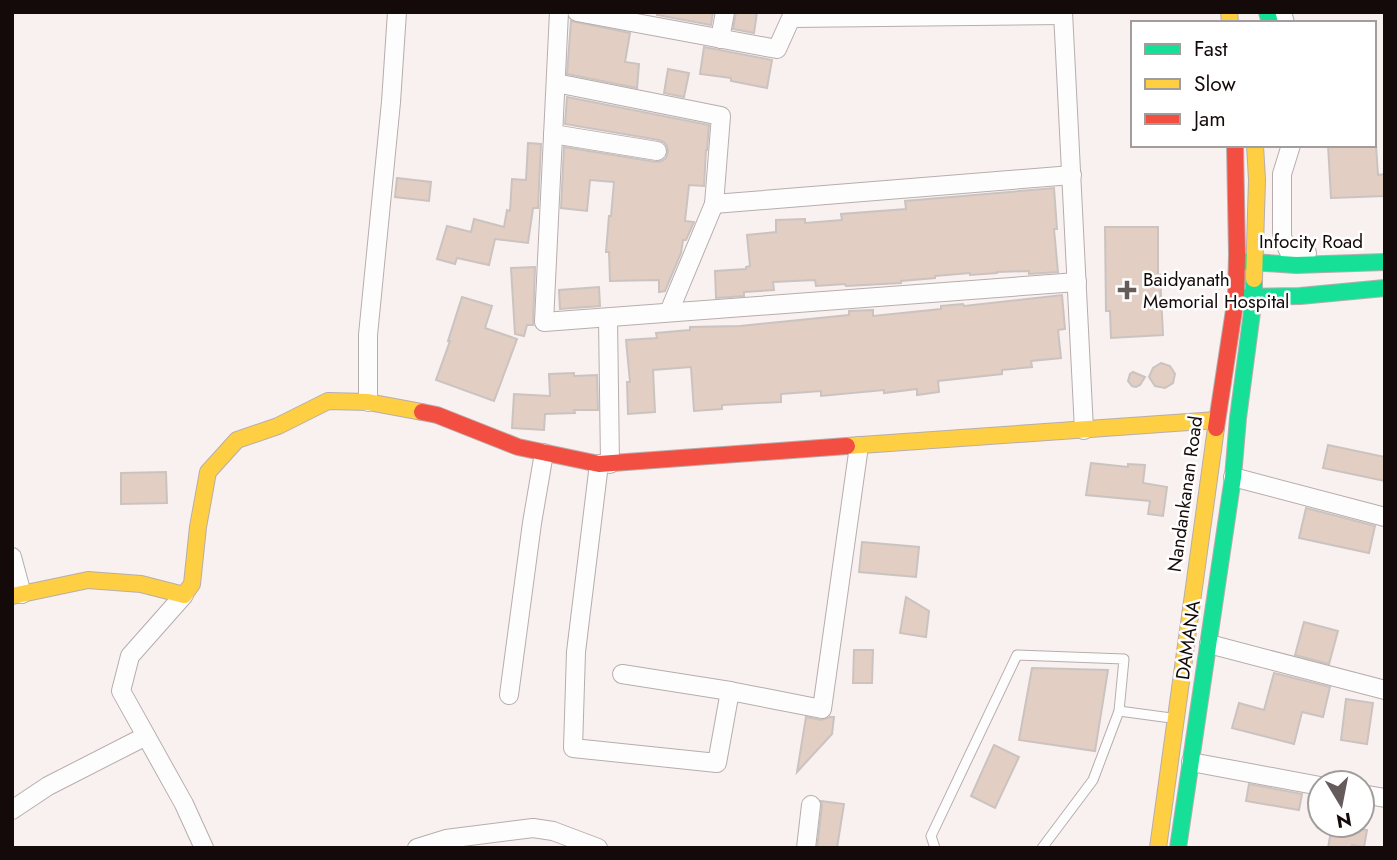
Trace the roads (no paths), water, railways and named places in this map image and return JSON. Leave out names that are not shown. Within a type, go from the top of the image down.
[{"type":"main road","name":"Nandankanan Road","points":[[1158,848],[1236,297],[1235,147]]},
{"type":"main road","name":"DAMANA","points":[[1178,848],[1233,477],[1254,297],[1257,180],[1255,147]]},
{"type":"main road","points":[[1257,180],[1271,147]]},
{"type":"main road","name":"Infocity Road","points":[[1236,261],[1296,265],[1385,262]]},
{"type":"main road","points":[[1236,297],[1300,296],[1385,288]]},
{"type":"main road","points":[[17,595],[88,580],[141,584],[184,595],[192,584],[198,527],[208,472],[237,440],[278,426],[328,401],[368,402],[437,415],[518,447],[605,464],[1217,420]]},
{"type":"main road","points":[[1197,564],[1220,566]]},
{"type":"street","points":[[368,402],[368,335],[390,116],[397,12]]},
{"type":"street","points":[[559,12],[544,322],[1077,282]]},
{"type":"street","points":[[577,12],[777,49],[792,15],[1063,14],[1084,430]]},
{"type":"street","points":[[720,39],[725,12]]},
{"type":"street","points":[[556,83],[721,116],[714,204],[668,312]]},
{"type":"street","points":[[553,134],[657,152]]},
{"type":"street","points":[[1290,147],[1282,174],[1282,237],[1290,254],[1385,249]]},
{"type":"street","points":[[714,204],[1072,175]]},
{"type":"street","points":[[608,318],[605,464],[576,652],[573,748],[717,763],[730,691]]},
{"type":"street","points":[[622,674],[822,709],[859,446]]},
{"type":"street","points":[[509,695],[544,453]]},
{"type":"street","points":[[1233,477],[1385,517]]},
{"type":"street","points":[[12,557],[17,595]]},
{"type":"street","points":[[184,595],[130,656],[121,691],[184,804],[204,848]]},
{"type":"street","points":[[1209,644],[1385,690]]},
{"type":"street","points":[[12,810],[48,786],[146,736]]},
{"type":"street","points":[[1191,762],[1306,783]]},
{"type":"street","points":[[806,848],[811,805]]},
{"type":"street","points":[[417,848],[446,839],[533,828],[553,831],[598,848]]},
{"type":"lane","points":[[934,848],[931,836],[1017,655],[1124,659],[1119,711],[1093,780],[1042,848]]},
{"type":"lane","points":[[1119,711],[1176,718]]},
{"type":"place","name":"Baidyanath Memorial Hospital","points":[[1127,290]]}]
